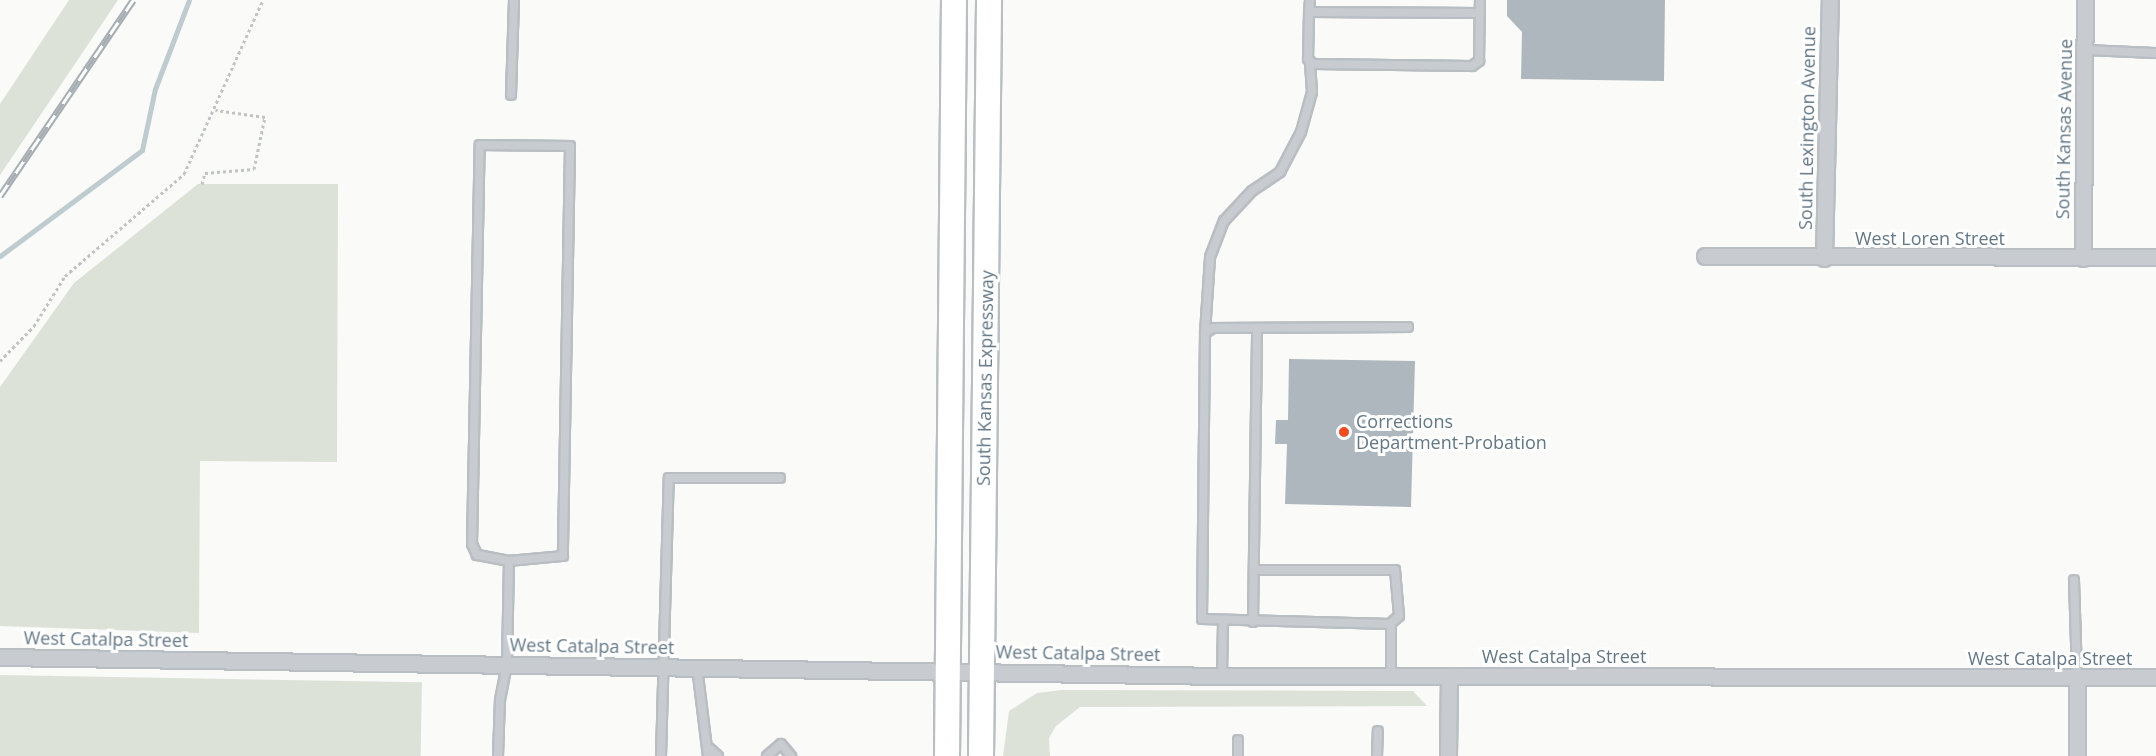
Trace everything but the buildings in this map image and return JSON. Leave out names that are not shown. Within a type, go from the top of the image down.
[{"type":"main road","name":"South Kansas Expressway","points":[[947,756],[954,0]]},
{"type":"main road","name":"South Kansas Expressway","points":[[981,756],[989,0]]},
{"type":"street","name":"South Lexington Avenue","points":[[1824,258],[1830,0]]},
{"type":"street","name":"South Kansas Avenue","points":[[2083,258],[2085,0]]},
{"type":"street","name":"West Loren Street","points":[[1705,256],[2156,257]]},
{"type":"street","name":"West Catalpa Street","points":[[0,657],[1222,675],[2156,677]]},
{"type":"street","points":[[1448,756],[1449,676]]},
{"type":"street","points":[[2077,678],[2077,756]]},
{"type":"lane","points":[[511,95],[514,0]]},
{"type":"lane","points":[[1254,570],[1395,570],[1399,616],[1390,624],[1206,621],[1200,614],[1205,333],[1210,257],[1224,221],[1252,190],[1280,172],[1301,132],[1312,92],[1310,0]]},
{"type":"lane","points":[[1310,62],[1473,66],[1479,62],[1480,0]]},
{"type":"lane","points":[[1309,12],[1480,13]]},
{"type":"lane","points":[[2085,50],[2156,53]]},
{"type":"lane","points":[[480,145],[570,146],[563,556],[509,561],[477,555],[472,544],[480,145]]},
{"type":"lane","points":[[1205,333],[1213,327],[1408,327]]},
{"type":"lane","points":[[1253,622],[1257,328]]},
{"type":"lane","points":[[661,756],[669,478],[780,478]]},
{"type":"lane","points":[[498,756],[500,700],[507,664],[509,561]]},
{"type":"lane","points":[[2074,580],[2077,678]]},
{"type":"lane","points":[[1222,675],[1223,621]]},
{"type":"lane","points":[[1390,624],[1390,676]]},
{"type":"lane","points":[[697,667],[709,752],[718,756]]},
{"type":"lane","points":[[1377,756],[1378,731]]},
{"type":"lane","points":[[1238,740],[1238,756]]},
{"type":"lane","points":[[767,756],[781,744],[791,756]]},
{"type":"path","points":[[0,361],[34,326],[65,276],[184,174],[263,0]]},
{"type":"path","points":[[202,184],[205,173],[254,169],[265,117],[215,110]]},
{"type":"shaded area","points":[[69,0],[118,0],[0,175],[0,104]]},
{"type":"shaded area","points":[[198,184],[338,184],[337,462],[200,461],[199,633],[0,626],[0,387],[74,283]]},
{"type":"shaded area","points":[[0,675],[422,682],[421,756],[0,756]]},
{"type":"shaded area","points":[[1062,690],[1413,691],[1427,706],[1080,707],[1056,726],[1049,738],[1050,756],[1003,756],[1009,711],[1037,693]]},
{"type":"waterway","points":[[0,256],[142,150],[155,89],[189,0]]},
{"type":"railway","points":[[0,196],[133,0]]},
{"type":"place","name":"Corrections Department-Probation","points":[[1344,432]]}]
